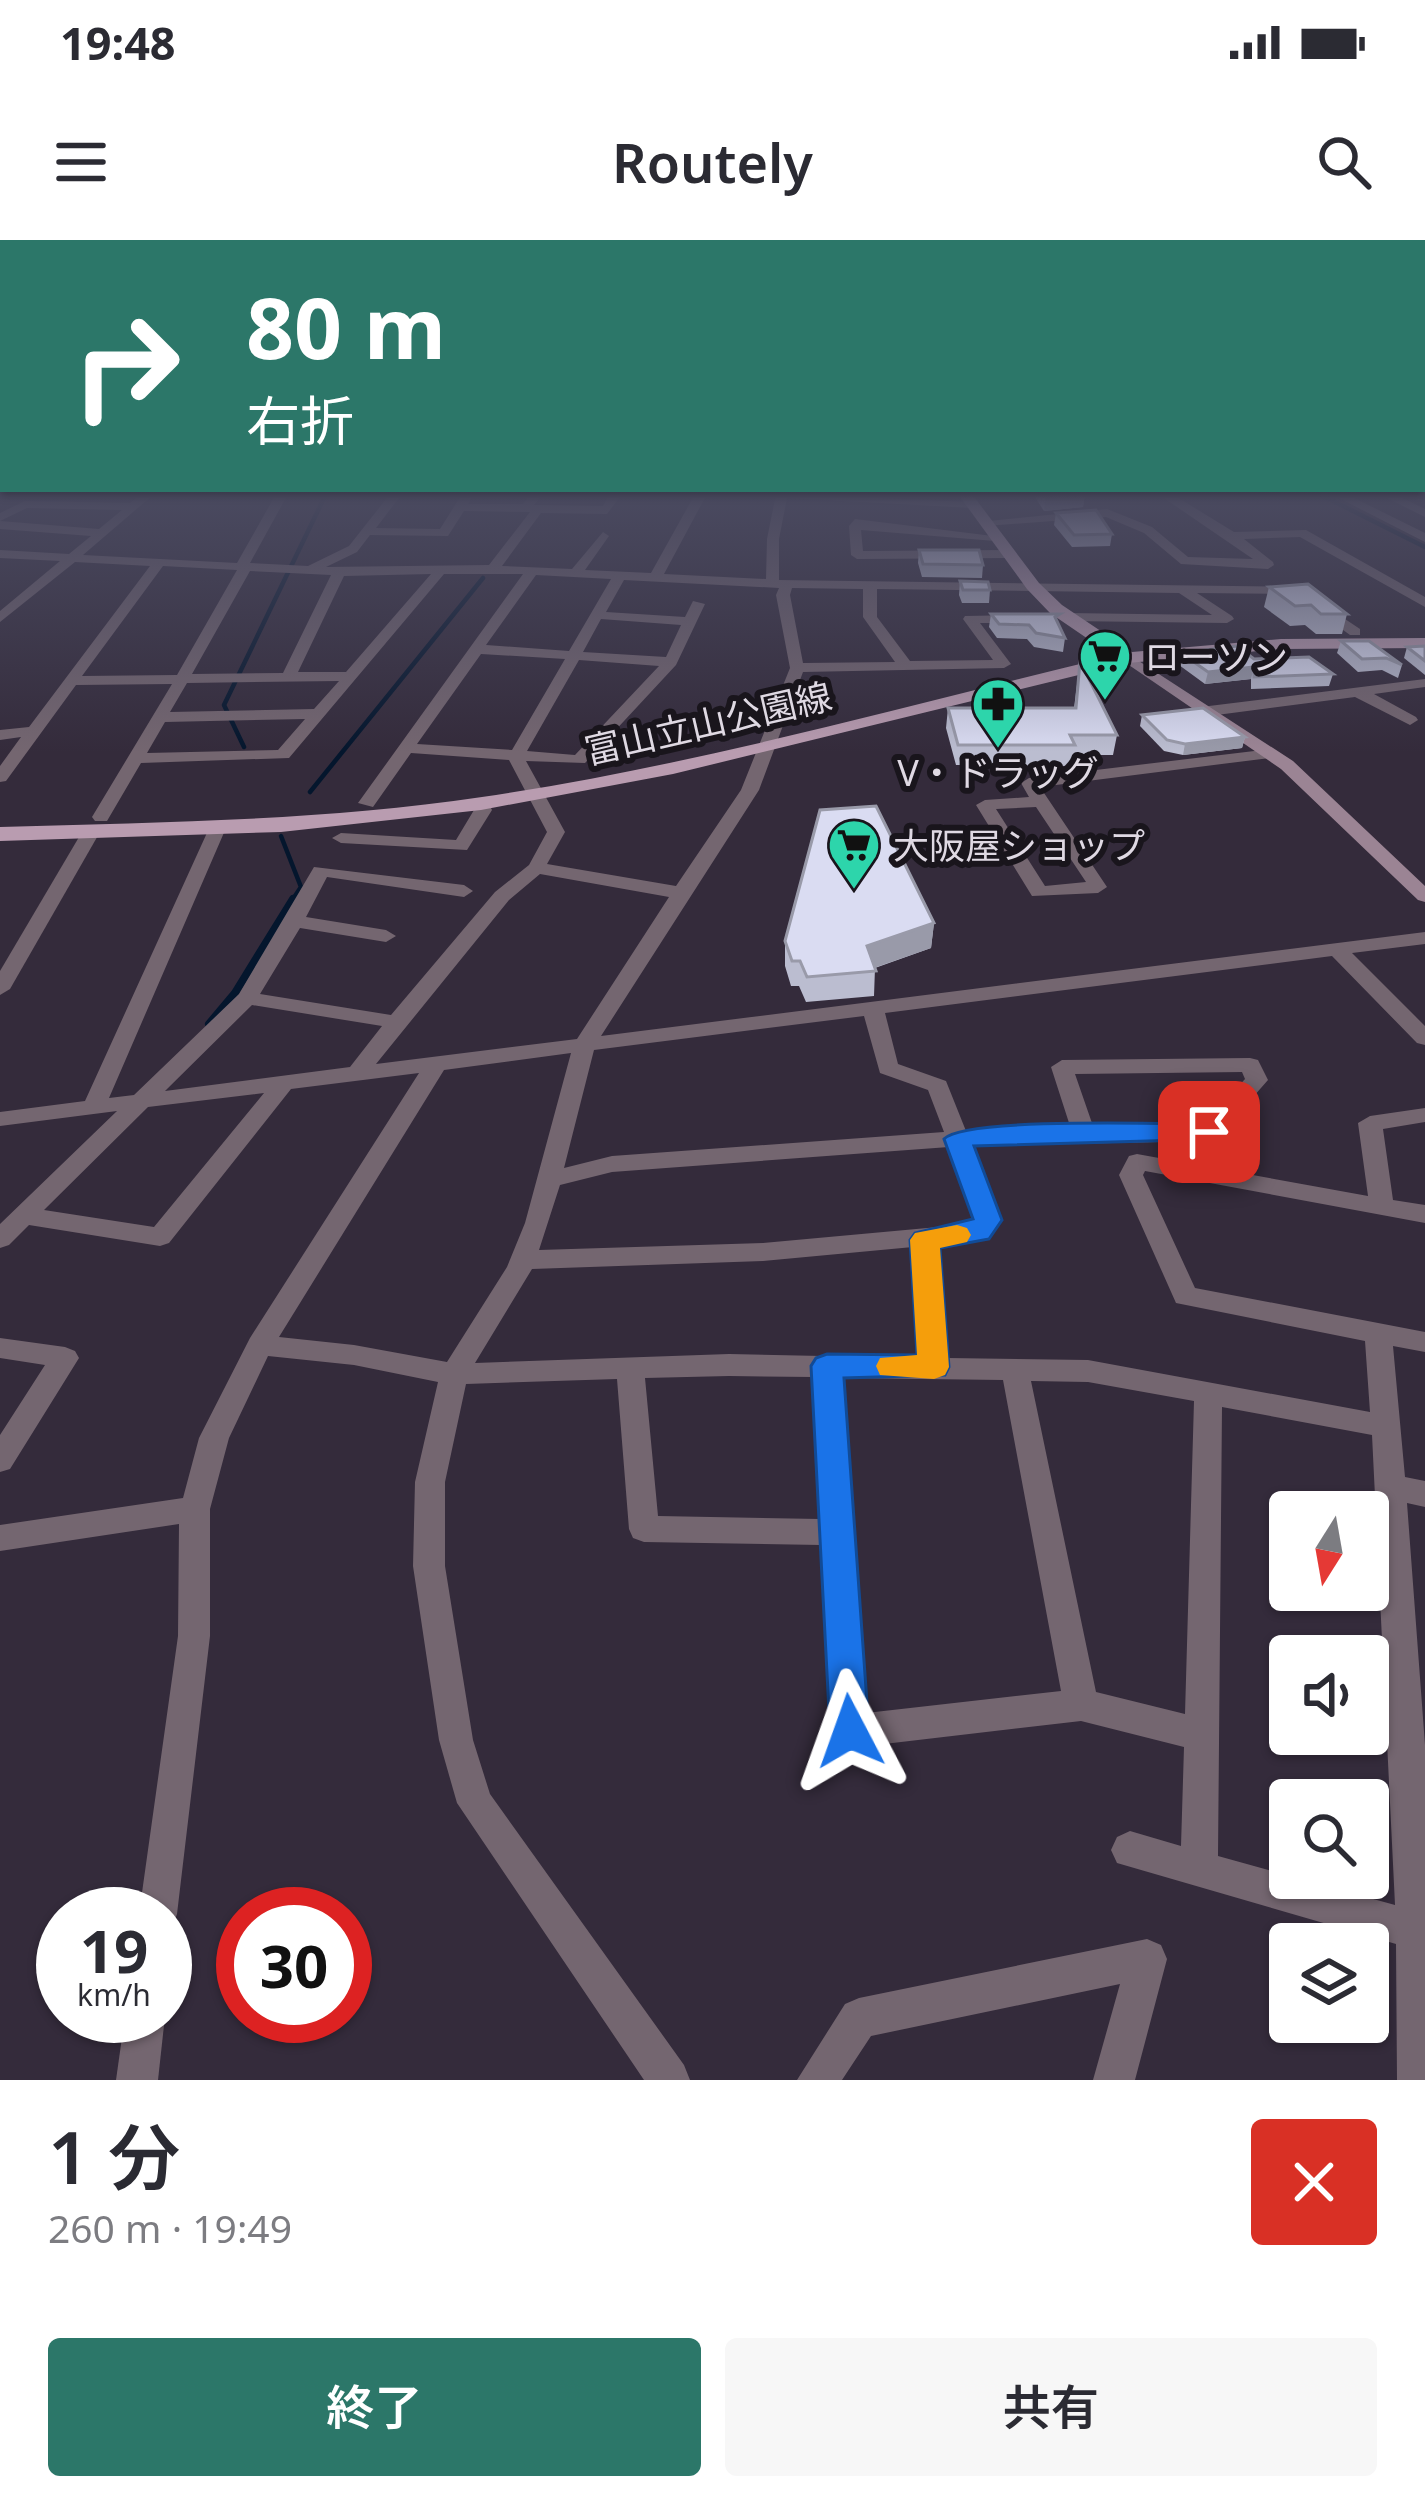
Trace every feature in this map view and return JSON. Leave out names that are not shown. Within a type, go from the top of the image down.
[{"type":"main road","points":[[1028,580],[1070,618],[1270,754],[1330,802],[1425,896]]},
{"type":"main road","name":"富山立山公園線","points":[[0,834],[96,824],[353,820],[532,789],[1122,654],[1362,637],[1425,639]]},
{"type":"main road","name":"富山立山公園線","points":[[0,820],[217,828],[353,820],[481,804],[532,789]]},
{"type":"street","points":[[0,618],[50,580]]},
{"type":"street","points":[[0,777],[146,580]]},
{"type":"street","points":[[0,989],[238,580]]},
{"type":"street","points":[[288,677],[335,580]]},
{"type":"street","points":[[136,758],[283,755],[433,580]]},
{"type":"street","points":[[0,1239],[247,998],[353,820],[526,580]]},
{"type":"street","points":[[516,757],[617,580]]},
{"type":"street","points":[[716,580],[1297,590]]},
{"type":"street","points":[[669,2080],[475,1803],[456,1740],[429,1566],[430,1482],[454,1374],[523,1260],[584,1045],[749,790],[797,668],[779,580]]},
{"type":"street","points":[[1285,580],[1391,659]]},
{"type":"street","points":[[1384,580],[1425,603]]},
{"type":"street","points":[[870,584],[870,617],[906,666]]},
{"type":"street","points":[[797,668],[1004,664],[970,619],[1227,619],[1181,588]]},
{"type":"street","points":[[0,600],[24,602]]},
{"type":"street","points":[[406,748],[579,760],[671,662],[698,604]]},
{"type":"street","points":[[597,615],[689,622]]},
{"type":"street","points":[[476,650],[671,662]]},
{"type":"street","points":[[1406,671],[1424,683]]},
{"type":"street","points":[[71,681],[350,676]]},
{"type":"street","points":[[1209,711],[1424,683]]},
{"type":"street","points":[[1358,692],[1420,722]]},
{"type":"street","points":[[160,717],[319,714]]},
{"type":"street","points":[[0,735],[33,731]]},
{"type":"street","points":[[1041,801],[985,805],[1039,892],[1098,887],[1087,869],[1029,783],[1270,754]]},
{"type":"street","points":[[357,1074],[502,896],[536,868],[556,832],[516,757]]},
{"type":"street","points":[[353,820],[461,846],[483,810],[481,804]]},
{"type":"street","points":[[94,1107],[217,828]]},
{"type":"street","points":[[536,868],[681,893]]},
{"type":"street","points":[[321,871],[464,891]]},
{"type":"street","points":[[294,921],[386,936]]},
{"type":"street","points":[[0,1119],[1425,938]]},
{"type":"street","points":[[1337,950],[1425,1038]]},
{"type":"street","points":[[247,998],[396,1022]]},
{"type":"street","points":[[523,1260],[763,1252],[979,1232],[988,1220],[938,1086],[888,1068],[873,1009]]},
{"type":"street","points":[[161,1887],[194,1636],[195,1509],[214,1438],[260,1346],[436,1064]]},
{"type":"street","points":[[549,1180],[612,1164],[958,1139],[1209,1132],[1257,1080],[1250,1065],[1062,1066],[1084,1133]]},
{"type":"street","points":[[24,1216],[160,1237],[284,1083]]},
{"type":"street","points":[[1382,1207],[1370,1124],[1425,1115]]},
{"type":"street","points":[[1425,1214],[1137,1162],[1131,1175],[1185,1296],[1425,1342]]},
{"type":"street","points":[[925,1240],[934,1367]]},
{"type":"street","points":[[1378,1333],[1414,1690],[1421,1932],[1418,2080]]},
{"type":"street","points":[[260,1346],[354,1355],[454,1374],[827,1366],[1088,1371],[1386,1426]]},
{"type":"street","points":[[0,1348],[65,1358],[0,1460]]},
{"type":"street","points":[[827,1366],[850,1731],[1081,1705],[1199,1734]]},
{"type":"street","points":[[630,1369],[644,1528],[836,1532]]},
{"type":"street","points":[[1015,1370],[1081,1705]]},
{"type":"street","points":[[1199,1869],[1208,1391]]},
{"type":"street","points":[[1393,1487],[1425,1494]]},
{"type":"street","points":[[0,1538],[195,1509]]},
{"type":"street","points":[[1130,1850],[1421,1932]]},
{"type":"street","points":[[818,2080],[859,2018],[1148,1959],[1114,2080]]},
{"type":"street","points":[[137,2080],[142,2043]]},
{"type":"building","points":[[960,581],[988,582],[990,590],[963,590]]},
{"type":"building","points":[[1308,584],[1347,614],[1321,614],[1311,605],[1295,606],[1269,587]]},
{"type":"building","points":[[991,614],[1060,614],[1055,617],[1065,638],[1036,633],[1029,625],[999,624]]},
{"type":"building","points":[[1341,641],[1369,641],[1402,665],[1386,658],[1362,659]]},
{"type":"building","points":[[1237,646],[1254,659],[1309,657],[1333,674],[1254,677],[1254,667],[1208,672],[1181,653]]},
{"type":"building","points":[[1425,646],[1425,661],[1407,647]]},
{"type":"building","points":[[1080,661],[1117,735],[1070,735],[1075,745],[958,745],[948,708],[1076,708]]},
{"type":"building","points":[[1203,708],[1245,737],[1185,744],[1167,740],[1142,715]]},
{"type":"building","name":"大阪屋ショップ","points":[[876,806],[934,923],[867,946],[876,971],[807,977],[800,961],[792,961],[785,941],[820,810]]},
{"type":"waterway","points":[[244,747],[224,705],[284,580]]},
{"type":"waterway","points":[[310,792],[481,580]]},
{"type":"waterway","points":[[281,836],[301,887],[293,899]]},
{"type":"waterway","points":[[209,1024],[235,993],[293,899]]},
{"type":"slow traffic","points":[[892,1366],[934,1367],[925,1240],[957,1235]]},
{"type":"place","name":"ローソン","points":[[1105,702]]},
{"type":"place","name":"V・ドラッグ","points":[[998,750]]},
{"type":"place","name":"大阪屋ショップ","points":[[854,891]]},
{"type":"route","points":[[850,1731],[827,1366],[934,1367],[925,1240],[979,1232],[988,1220],[958,1139],[1028,1133],[1209,1132]]}]
